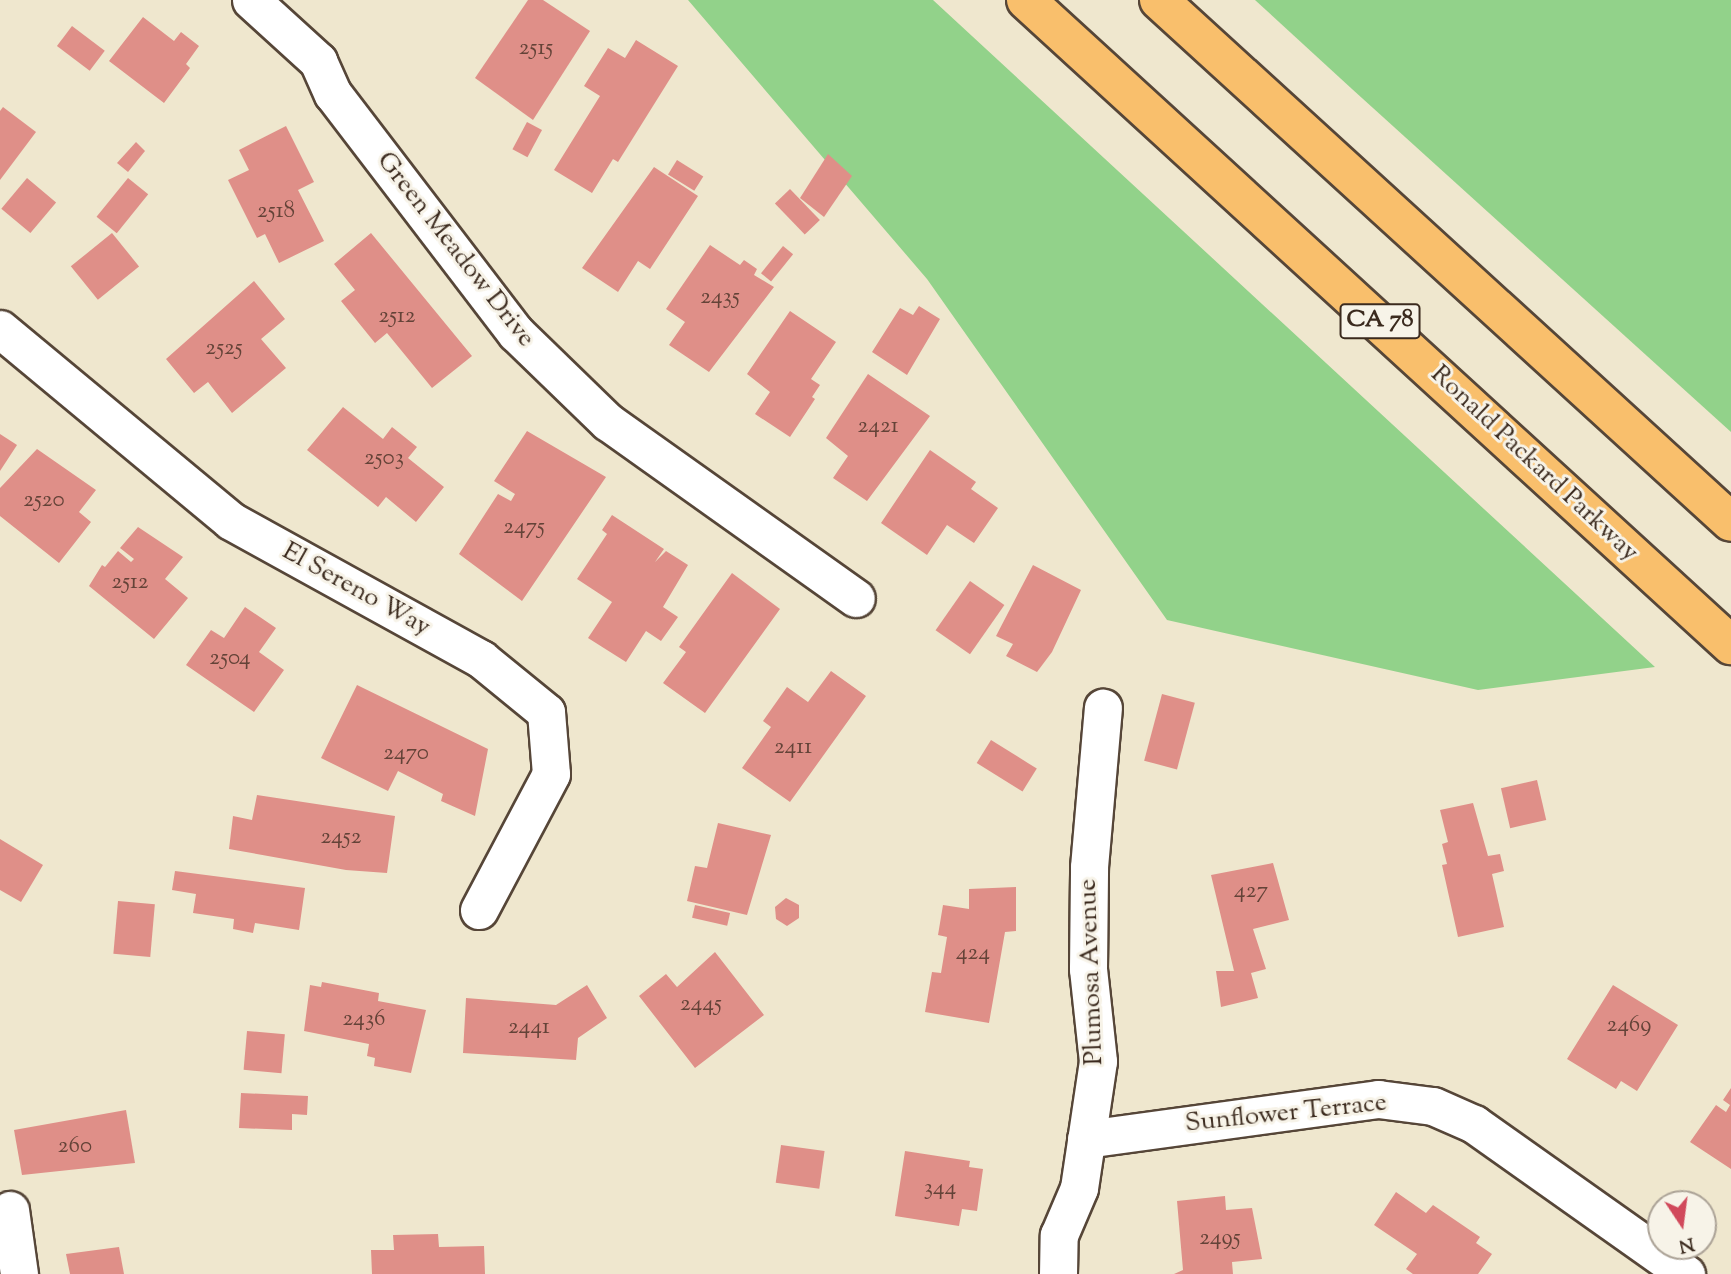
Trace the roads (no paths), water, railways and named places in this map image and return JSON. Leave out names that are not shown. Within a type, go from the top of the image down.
[{"type":"highway","name":"Ronald Packard Parkway","points":[[1026,0],[1731,645]]},
{"type":"highway","points":[[1158,0],[1731,522]]},
{"type":"street","name":"Green Meadow Drive","points":[[250,0],[318,61],[333,94],[516,334],[608,422],[856,598]]},
{"type":"street","name":"El Sereno Way","points":[[0,329],[231,521],[481,659],[546,712],[551,774],[479,911]]},
{"type":"street","name":"Plumosa Avenue","points":[[1058,1274],[1059,1235],[1079,1188],[1098,1061],[1088,969],[1089,867],[1103,708]]},
{"type":"street","name":"Sunflower Terrace","points":[[1086,1139],[1378,1099],[1433,1106],[1474,1124],[1686,1274]]},
{"type":"street","points":[[10,1210],[19,1274]]}]
